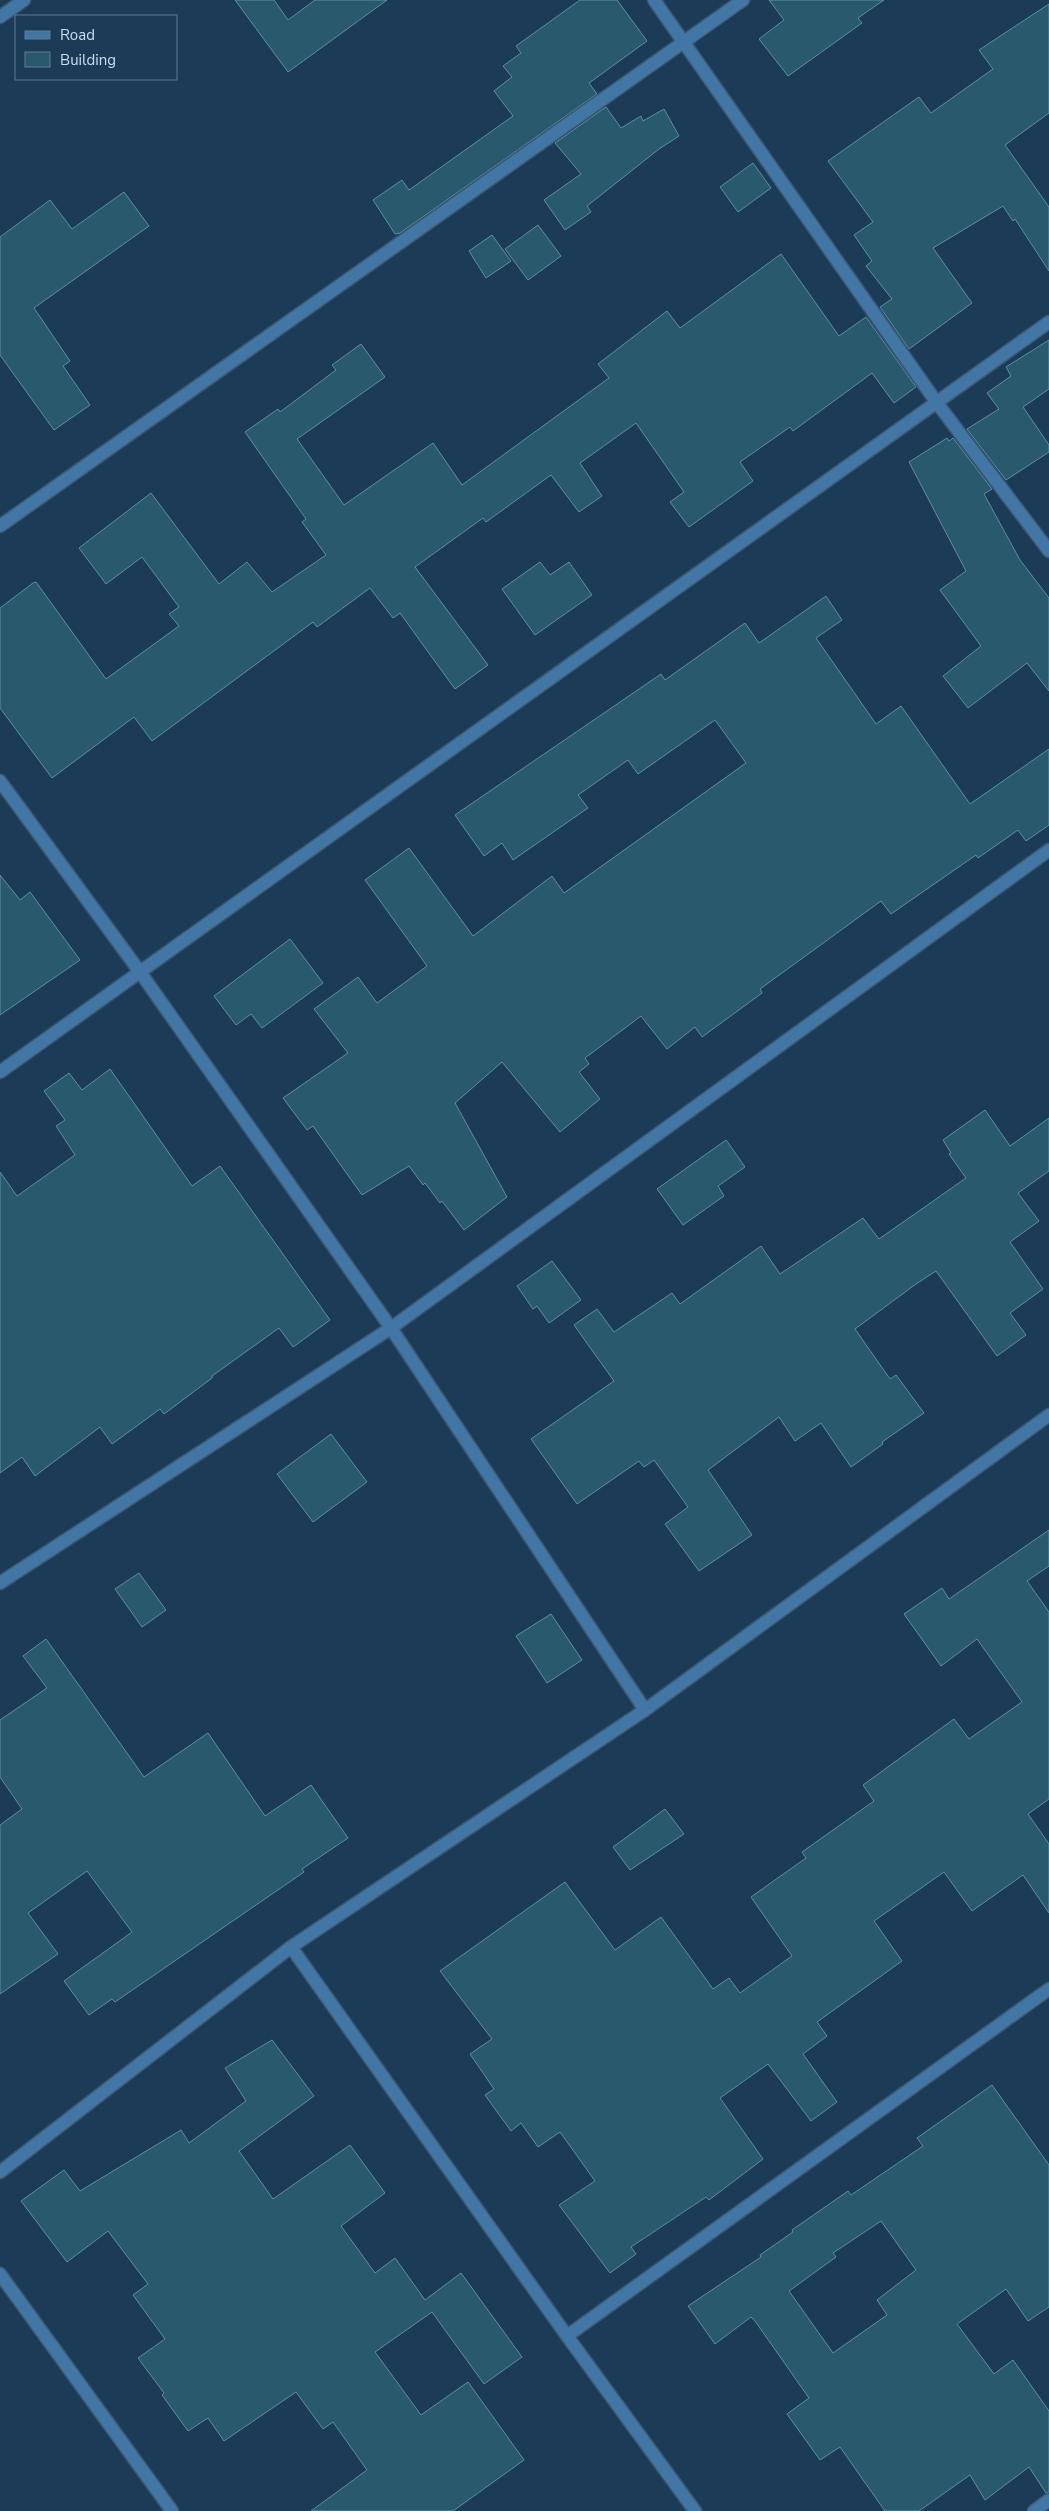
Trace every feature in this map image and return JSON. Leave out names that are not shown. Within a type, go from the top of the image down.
[{"type":"street","points":[[0,17],[24,0]]},
{"type":"street","points":[[654,0],[937,403],[1049,551]]},
{"type":"street","points":[[0,526],[743,0]]},
{"type":"street","points":[[0,1072],[1049,322]]},
{"type":"street","points":[[0,781],[140,972],[391,1328],[645,1710]]},
{"type":"street","points":[[0,1583],[391,1328],[1049,850]]},
{"type":"street","points":[[0,2172],[291,1947],[645,1710],[1049,1415]]},
{"type":"street","points":[[291,1947],[567,2336],[695,2511]]},
{"type":"street","points":[[567,2336],[1049,1989]]},
{"type":"street","points":[[0,2274],[172,2511]]},
{"type":"street","points":[[1034,2511],[1049,2500]]},
{"type":"building","points":[[235,0],[274,0],[288,20],[315,0],[387,0],[288,72]]},
{"type":"building","points":[[580,0],[617,0],[647,41],[589,83],[597,94],[400,233],[395,234],[373,200],[402,180],[409,190],[513,116],[494,91],[512,77],[503,66],[521,53],[516,46]]},
{"type":"building","points":[[769,0],[884,0],[858,18],[862,23],[788,76],[759,39],[784,20]]},
{"type":"building","points":[[1049,4],[1049,113],[1005,145],[1049,207],[1049,271],[1015,219],[1013,221],[1003,206],[933,248],[972,303],[909,349],[880,307],[892,299],[866,266],[872,261],[854,235],[873,222],[828,161],[919,97],[931,113],[993,69],[979,50]]},
{"type":"building","points":[[606,107],[621,128],[641,116],[643,121],[664,109],[679,136],[659,149],[587,206],[591,212],[565,230],[544,200],[581,174],[555,143]]},
{"type":"building","points":[[753,163],[771,188],[738,212],[720,187]]},
{"type":"building","points":[[124,192],[149,226],[34,308],[70,361],[63,366],[90,405],[54,430],[0,355],[0,237],[50,200],[72,229]]},
{"type":"building","points":[[538,225],[561,256],[528,280],[505,249]]},
{"type":"building","points":[[492,235],[511,261],[486,278],[469,251]]},
{"type":"building","points":[[781,254],[839,336],[866,317],[916,387],[894,403],[872,373],[793,431],[790,427],[740,462],[753,481],[689,527],[670,502],[684,492],[636,423],[580,463],[602,496],[579,512],[551,475],[486,522],[483,518],[415,567],[488,665],[455,689],[400,613],[393,618],[370,588],[317,627],[313,622],[152,741],[134,717],[52,778],[0,708],[0,608],[33,583],[36,582],[106,679],[179,626],[169,614],[179,607],[142,557],[106,584],[79,548],[151,493],[219,584],[247,562],[272,592],[326,555],[302,522],[306,519],[245,432],[278,409],[280,412],[336,370],[332,365],[361,344],[385,377],[297,439],[344,505],[433,443],[462,485],[609,378],[598,364],[667,311],[680,328]]},
{"type":"building","points":[[1049,340],[1049,389],[1023,407],[1049,445],[1049,452],[1006,480],[967,429],[999,409],[987,393],[1011,376],[1006,367]]},
{"type":"building","points":[[947,438],[949,441],[953,438],[992,489],[984,494],[1020,560],[1049,598],[1049,691],[1027,663],[968,708],[943,676],[981,646],[940,590],[966,571],[909,462]]},
{"type":"building","points":[[540,562],[550,575],[569,562],[592,595],[535,635],[502,589]]},
{"type":"building","points":[[826,596],[842,620],[816,638],[876,724],[901,706],[970,804],[1049,749],[1049,825],[1026,841],[1018,830],[978,858],[976,855],[891,914],[881,901],[760,989],[762,993],[702,1037],[695,1027],[667,1049],[641,1016],[585,1058],[589,1064],[579,1072],[600,1099],[560,1132],[502,1062],[455,1103],[507,1197],[464,1230],[442,1201],[440,1203],[425,1183],[423,1185],[409,1166],[362,1195],[313,1126],[307,1130],[283,1098],[348,1053],[314,1009],[358,977],[377,1003],[427,966],[365,880],[409,848],[473,936],[552,876],[564,893],[746,763],[715,720],[638,774],[628,760],[578,795],[588,808],[513,860],[502,843],[484,856],[455,815],[661,674],[665,680],[745,623],[759,643]]},
{"type":"building","points":[[0,875],[20,900],[30,892],[80,960],[0,1015]]},
{"type":"building","points":[[290,939],[323,983],[262,1028],[251,1014],[236,1025],[214,996]]},
{"type":"building","points":[[110,1069],[192,1186],[220,1166],[330,1320],[293,1347],[279,1328],[212,1376],[212,1378],[164,1414],[160,1409],[112,1444],[100,1427],[35,1476],[22,1457],[0,1473],[0,1172],[17,1196],[75,1155],[56,1126],[65,1120],[44,1091],[69,1073],[82,1090]]},
{"type":"building","points":[[985,1110],[1010,1146],[1049,1118],[1049,1171],[1018,1193],[1039,1221],[1010,1242],[1043,1289],[1010,1313],[1026,1335],[997,1356],[936,1271],[916,1284],[855,1329],[890,1379],[896,1375],[924,1413],[882,1442],[883,1444],[851,1467],[821,1423],[795,1441],[779,1417],[708,1470],[752,1535],[699,1571],[665,1524],[688,1507],[654,1460],[644,1467],[639,1461],[577,1504],[531,1439],[614,1381],[574,1325],[597,1309],[614,1332],[672,1293],[680,1304],[761,1246],[780,1274],[863,1218],[879,1239],[966,1178],[949,1154],[951,1153],[943,1140]]},
{"type":"building","points":[[726,1140],[745,1167],[718,1186],[724,1196],[683,1225],[657,1189]]},
{"type":"building","points":[[552,1261],[581,1300],[549,1323],[537,1306],[533,1309],[517,1286]]},
{"type":"building","points":[[331,1434],[367,1482],[313,1522],[277,1474]]},
{"type":"building","points":[[1049,1530],[1049,1566],[1027,1581],[1049,1612],[1049,1799],[1028,1814],[1049,1844],[1049,1913],[1023,1875],[972,1911],[944,1872],[874,1921],[902,1961],[817,2022],[827,2036],[803,2054],[837,2102],[811,2121],[768,2064],[720,2098],[763,2159],[709,2200],[706,2197],[631,2247],[636,2254],[610,2273],[559,2205],[595,2181],[560,2132],[538,2147],[521,2123],[511,2131],[485,2095],[494,2089],[470,2054],[492,2039],[440,1971],[565,1882],[615,1950],[661,1917],[713,1989],[729,1978],[740,1993],[792,1956],[751,1897],[806,1858],[802,1852],[874,1801],[863,1785],[954,1719],[969,1739],[1022,1702],[977,1639],[941,1666],[904,1614],[942,1588],[949,1599]]},
{"type":"building","points":[[139,1573],[166,1610],[142,1627],[115,1589]]},
{"type":"building","points":[[551,1614],[582,1660],[547,1683],[516,1636]]},
{"type":"building","points":[[46,1639],[144,1777],[208,1733],[265,1816],[311,1785],[348,1838],[302,1869],[304,1872],[115,2002],[112,1999],[89,2015],[64,1981],[132,1932],[87,1871],[28,1913],[58,1954],[0,1994],[0,1825],[22,1809],[0,1777],[0,1720],[47,1688],[23,1656]]},
{"type":"building","points":[[665,1809],[684,1834],[630,1870],[613,1847]]},
{"type":"building","points":[[272,2040],[314,2096],[239,2151],[273,2199],[350,2145],[385,2193],[341,2226],[375,2273],[395,2258],[425,2300],[461,2273],[522,2357],[484,2384],[432,2312],[375,2352],[421,2415],[468,2382],[524,2460],[453,2511],[311,2511],[367,2470],[333,2422],[323,2429],[296,2392],[224,2441],[208,2418],[188,2431],[162,2395],[164,2393],[138,2358],[165,2339],[133,2295],[148,2284],[108,2231],[67,2262],[21,2201],[64,2170],[80,2191],[181,2130],[189,2143],[246,2101],[225,2068]]},
{"type":"building","points":[[992,2085],[1049,2165],[1049,2307],[1028,2321],[1006,2289],[957,2324],[994,2374],[1013,2360],[1049,2411],[1049,2492],[1046,2493],[1029,2467],[985,2500],[970,2475],[919,2511],[885,2511],[840,2447],[820,2460],[787,2414],[809,2398],[755,2321],[751,2317],[715,2344],[688,2306],[761,2257],[760,2255],[793,2232],[792,2230],[848,2191],[851,2195],[923,2146],[917,2138]],"holes":[[[881,2221],[916,2270],[877,2300],[887,2315],[833,2353],[789,2291],[836,2257],[833,2253]]]}]
